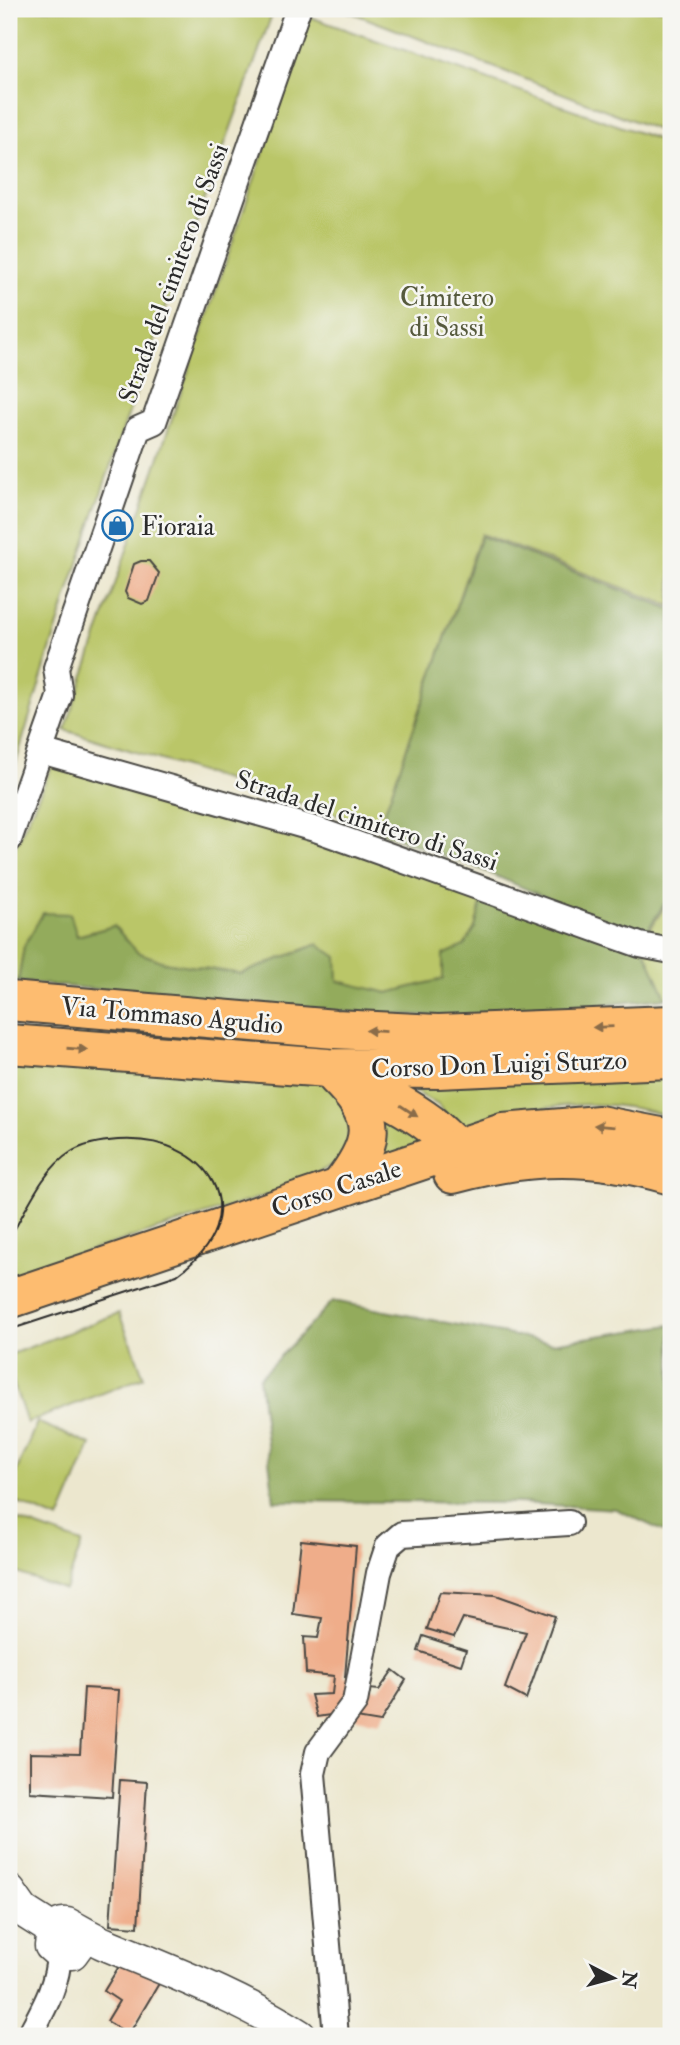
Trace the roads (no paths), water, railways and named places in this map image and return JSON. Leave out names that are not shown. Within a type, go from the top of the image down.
[{"type":"main road","name":"Via Tommaso Agudio","points":[[9,1001],[335,1029]]},
{"type":"main road","name":"Corso Don Luigi Sturzo","points":[[335,1029],[439,1034],[671,1024]]},
{"type":"main road","name":"Via Tommaso Agudio","points":[[9,1044],[328,1068]]},
{"type":"main road","name":"Corso Don Luigi Sturzo","points":[[328,1068],[438,1069],[671,1059]]},
{"type":"main road","points":[[328,1068],[400,1105],[431,1125],[453,1148],[493,1163]]},
{"type":"main road","points":[[328,1068],[355,1095],[365,1110],[368,1123],[366,1151],[340,1187]]},
{"type":"main road","name":"Corso Casale","points":[[9,1299],[503,1133],[560,1126],[599,1125],[671,1139]]},
{"type":"main road","name":"Corso Casale","points":[[9,1324],[425,1181],[493,1163],[553,1157],[593,1158],[633,1164],[671,1175]]},
{"type":"street","name":"Strada del cimitero di Sassi","points":[[9,840],[60,695],[56,668],[138,429],[154,422],[298,9]]},
{"type":"street","name":"Strada del cimitero di Sassi","points":[[41,751],[318,830],[640,946],[671,951]]},
{"type":"street","points":[[336,2036],[313,1774],[318,1752],[355,1702],[379,1573],[388,1545],[402,1534],[569,1523]]},
{"type":"street","points":[[9,1891],[23,1912],[63,1939],[194,1980],[267,2015],[300,2036]]},
{"type":"street","points":[[29,2036],[51,1996],[58,1973],[63,1939]]},
{"type":"tram line","points":[[9,1239],[51,1169],[71,1152],[100,1142],[150,1142],[178,1150],[199,1164],[213,1183],[219,1204],[216,1228],[202,1252],[177,1275],[9,1330]]},
{"type":"place","name":"Fioraia","points":[[118,526]]},
{"type":"park label","name":"Cimitero di Sassi","points":[[447,312]]}]
